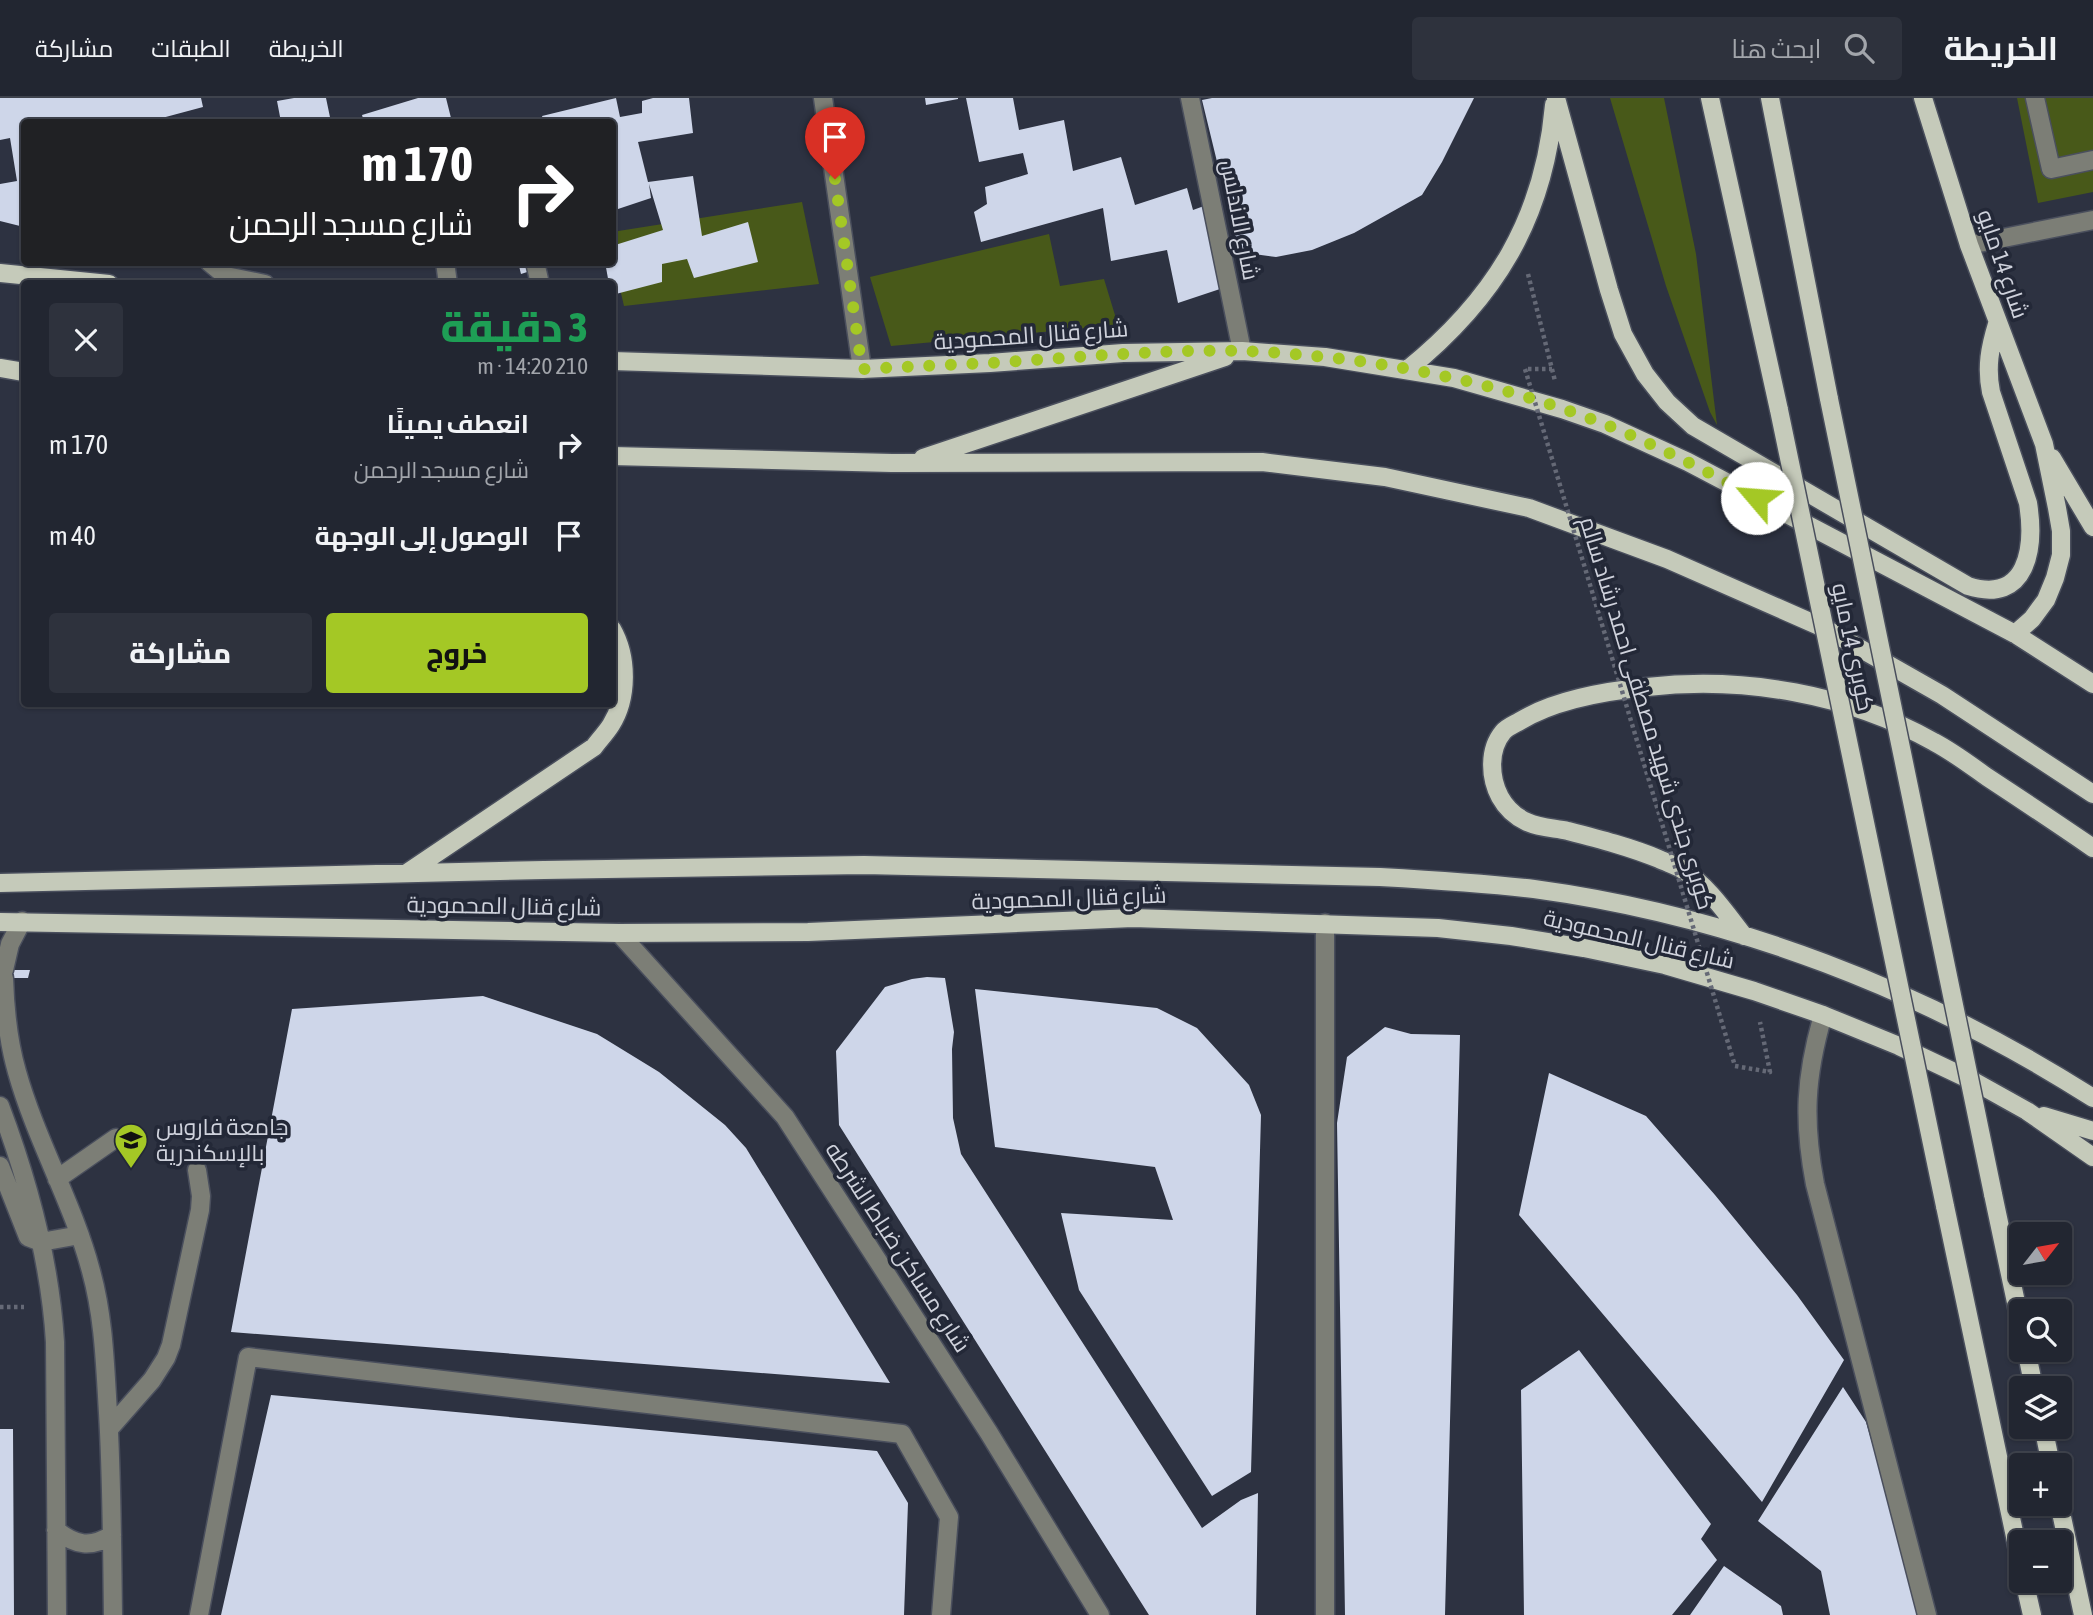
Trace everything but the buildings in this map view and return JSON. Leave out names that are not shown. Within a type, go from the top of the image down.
[{"type":"main road","points":[[1407,370],[1438,345],[1466,316],[1491,284],[1519,236],[1530,214],[1542,175],[1551,135],[1555,98]]},
{"type":"main road","points":[[1555,98],[1623,334],[1645,374],[1667,402],[1693,426],[1979,590],[1991,590],[2013,582],[2026,565],[2031,544],[2028,503],[1988,378],[1988,363],[1997,324]]},
{"type":"main road","name":"كوبرى 14 مايو","points":[[1710,98],[1779,410],[2014,1530]]},
{"type":"main road","name":"كوبرى 14 مايو","points":[[1770,98],[1829,400],[2015,1299]]},
{"type":"main road","name":"شارع 14 مايو","points":[[1923,98],[1969,245],[2044,444],[2093,527]]},
{"type":"main road","points":[[0,273],[70,280]]},
{"type":"main road","name":"شارع قنال المحمودية","points":[[616,361],[862,369],[1124,353],[1242,351],[1325,357],[1454,378],[1605,424],[1688,462],[2015,634],[2093,684]]},
{"type":"main road","points":[[909,463],[1242,351]]},
{"type":"main road","points":[[0,368],[21,372]]},
{"type":"main road","name":"شارع 14 مايو","points":[[2015,634],[2032,619],[2046,600],[2060,555],[2061,531],[2044,444]]},
{"type":"main road","points":[[616,456],[909,463],[1262,462],[1385,477],[1530,508],[1667,559],[1826,629],[1942,695],[2093,794]]},
{"type":"main road","points":[[407,873],[594,747],[612,723],[622,696],[624,666],[616,636]]},
{"type":"main road","points":[[1744,936],[1710,893],[1683,869],[1598,838],[1539,827],[1524,821],[1511,811],[1494,784],[1492,768],[1493,755],[1504,731],[1528,716],[1576,699],[1622,689],[1671,684],[1718,684],[1810,695],[1884,719],[1935,742],[2093,848]]},
{"type":"main road","name":"شارع قنال المحمودية","points":[[0,883],[864,865],[1457,881],[1534,889],[1624,905],[1744,936],[1837,967],[1980,1031],[2093,1097]]},
{"type":"main road","name":"شارع قنال المحمودية","points":[[0,922],[619,933],[808,932],[1133,918],[1438,928],[1511,936],[1665,965],[1823,1015],[1975,1082],[2027,1111],[2093,1157]]},
{"type":"main road","points":[[2027,1111],[2093,1131]]},
{"type":"main road","points":[[2062,1516],[2083,1615]]},
{"type":"main road","points":[[2027,1593],[2032,1615]]},
{"type":"street","points":[[823,98],[862,369]]},
{"type":"street","name":"شارع الاندلس","points":[[1190,98],[1242,351]]},
{"type":"street","points":[[2035,98],[2051,169],[2093,160]]},
{"type":"street","points":[[1969,245],[2093,220]]},
{"type":"street","points":[[214,266],[226,276],[246,280]]},
{"type":"street","points":[[22,921],[10,944],[4,974],[8,1031],[27,1103],[92,1272],[102,1322],[109,1429],[113,1615]]},
{"type":"street","points":[[1325,923],[1325,1615]]},
{"type":"street","name":"شارع مساكن ضباط الشرطه","points":[[619,933],[785,1117],[989,1433],[1100,1615]]},
{"type":"street","points":[[1823,1015],[1813,1048],[1808,1082],[1808,1150],[1824,1221],[1927,1615]]},
{"type":"street","points":[[0,1106],[22,1168],[41,1242],[53,1307],[57,1615]]},
{"type":"street","points":[[57,1179],[116,1138]]},
{"type":"street","points":[[0,1166],[28,1237],[41,1242],[80,1235]]},
{"type":"street","points":[[109,1429],[152,1380],[171,1345],[200,1210],[197,1170]]},
{"type":"street","points":[[0,1220],[19,1217]]},
{"type":"street","points":[[199,1615],[248,1357],[902,1434],[949,1517],[941,1615]]},
{"type":"street","points":[[56,1530],[77,1543],[90,1544],[112,1535]]},
{"type":"path","points":[[1519,236],[1562,409]]},
{"type":"path","name":"كوبرى جندى شهيد مصطفى احمد رشاد سالم","points":[[1552,369],[1525,369],[1735,1066],[1770,1072]]},
{"type":"green space","points":[[1610,98],[1664,98],[1696,254],[1717,425],[1666,286]]},
{"type":"green space","points":[[2017,98],[2093,98],[2093,192],[2038,203]]},
{"type":"green space","points":[[802,202],[819,284],[624,306],[615,266],[616,231]]},
{"type":"green space","points":[[1049,234],[1060,286],[1104,279],[1118,325],[891,346],[870,277]]},
{"type":"place","name":"جامعة فاروس بالإسكندرية","points":[[131,1170]]},
{"type":"route","points":[[835,179],[862,369],[1124,353],[1242,351],[1325,357],[1454,378],[1562,409],[1605,424],[1688,462],[1757,498]]}]
